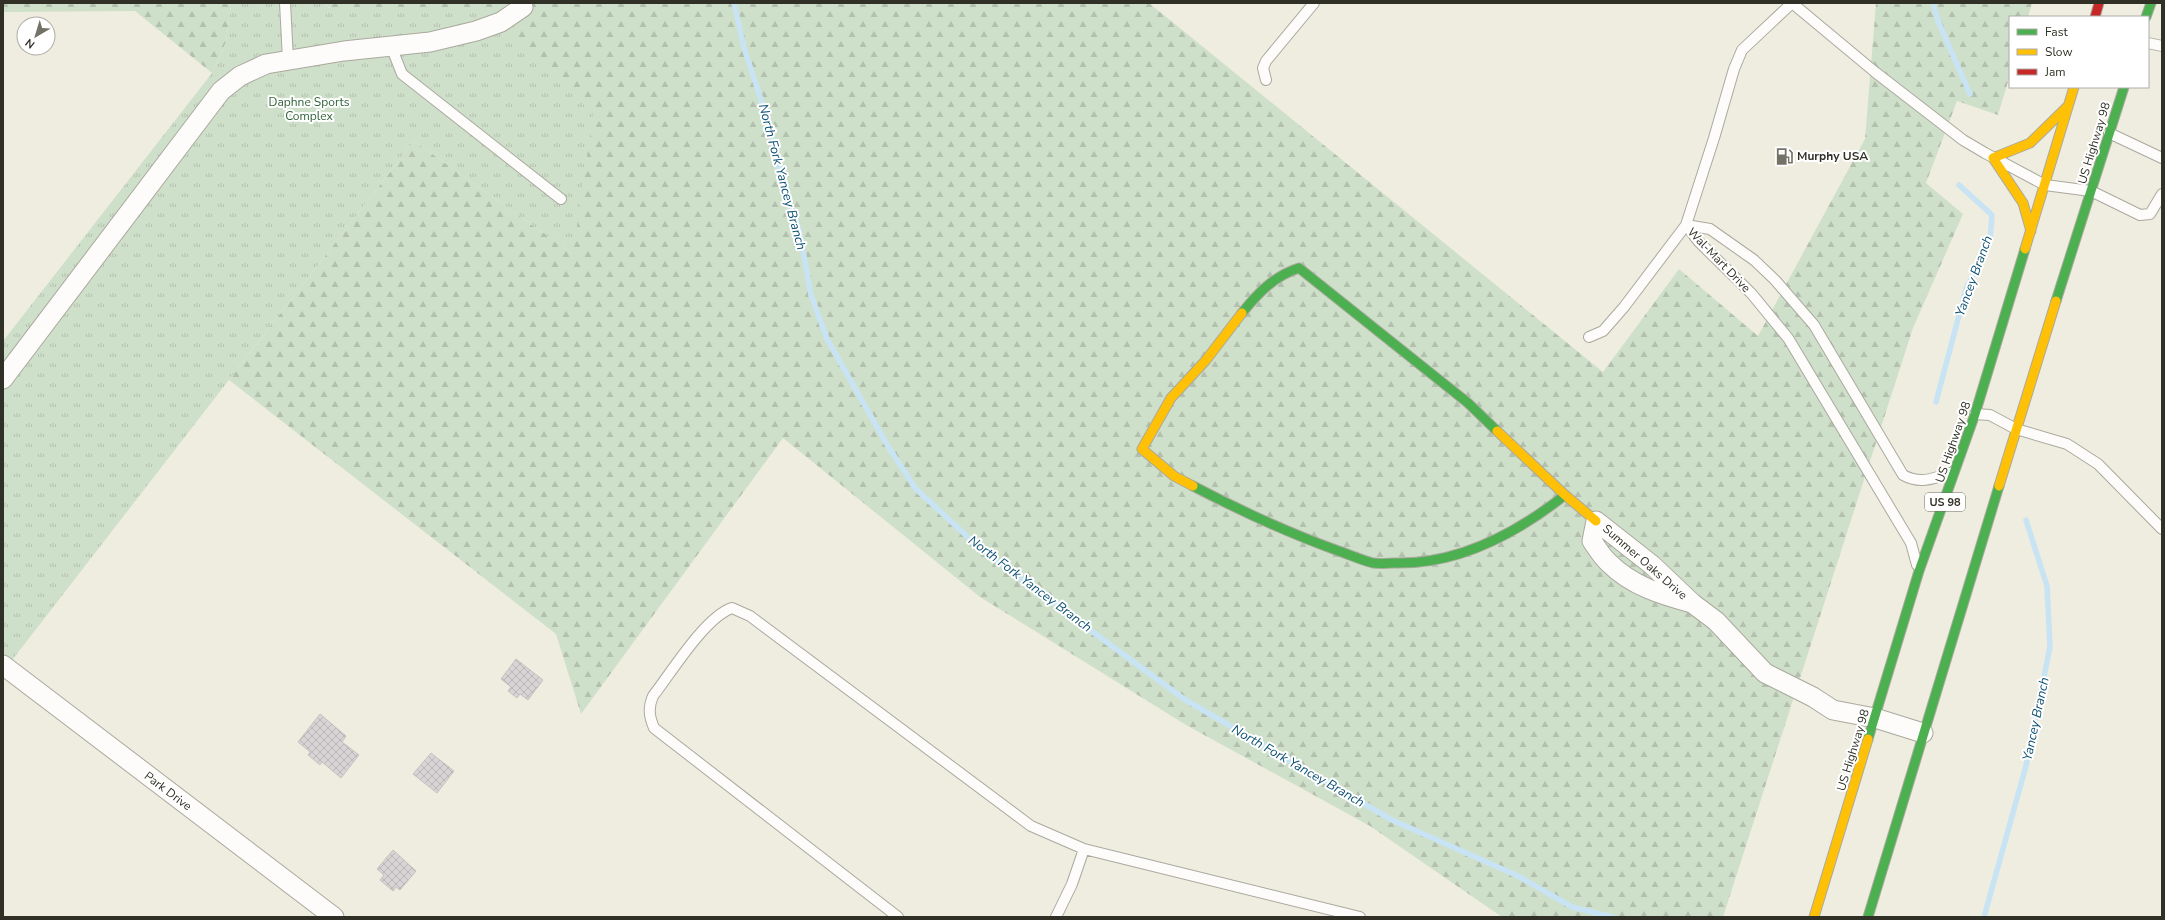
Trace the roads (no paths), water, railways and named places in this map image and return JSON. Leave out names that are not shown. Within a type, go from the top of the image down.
[{"type":"main road","points":[[2095,16],[2099,3]]},
{"type":"main road","points":[[2146,16],[2150,3]]},
{"type":"main road","name":"US Highway 98","points":[[1814,917],[1919,571],[1957,470],[1975,414],[2074,88]]},
{"type":"main road","name":"US Highway 98","points":[[1868,917],[2016,429],[2124,88]]},
{"type":"main road","points":[[2031,231],[2023,203],[1993,158],[2030,144],[2068,106]]},
{"type":"main road","points":[[1565,495],[1541,514],[1508,534],[1470,550],[1417,564],[1374,563],[1305,539],[1247,514],[1174,476],[1142,449],[1171,399],[1207,360],[1255,297],[1278,276],[1289,269],[1299,268],[1468,404],[1565,495],[1596,521]]},
{"type":"street","points":[[3,379],[221,91],[240,76],[266,64],[391,46],[430,42],[476,31],[501,22],[523,7]]},
{"type":"street","name":"Summer Oaks Drive","points":[[1692,603],[1656,593],[1627,578],[1608,563],[1592,541],[1596,521],[1652,565],[1692,603],[1716,620],[1765,673],[1814,697],[1833,710],[1875,718],[1923,733]]},
{"type":"street","name":"Park Drive","points":[[3,665],[334,917]]},
{"type":"lane","points":[[284,3],[288,60]]},
{"type":"lane","points":[[1266,80],[1263,68],[1266,61],[1314,3]]},
{"type":"lane","points":[[1589,337],[1603,331],[1624,307],[1686,225],[1714,138],[1729,84],[1742,50],[1792,3],[1963,140],[1993,158],[2045,185],[2092,191],[2140,214],[2150,214],[2162,194]]},
{"type":"lane","points":[[2149,42],[2162,46]]},
{"type":"lane","points":[[391,46],[402,74],[561,199]]},
{"type":"lane","points":[[2110,134],[2162,158]]},
{"type":"lane","name":"Wal-Mart Drive","points":[[1686,225],[1710,230],[1754,260],[1775,280],[1814,325],[1903,475],[1914,481],[1932,479],[1957,470]]},
{"type":"lane","name":"Wal-Mart Drive","points":[[1686,225],[1705,247],[1751,293],[1788,338],[1911,543],[1919,571]]},
{"type":"lane","points":[[1975,414],[1990,415],[2016,429],[2067,444],[2098,464],[2162,529]]},
{"type":"lane","points":[[898,917],[654,728],[649,717],[649,706],[653,696],[703,631],[722,611],[732,608],[750,616],[1031,826],[1084,848],[1360,917]]},
{"type":"lane","points":[[1056,917],[1070,889],[1084,848]]},
{"type":"waterway","name":"North Fork Yancey Branch","points":[[734,3],[744,48],[768,121],[785,193],[799,229],[811,295],[827,339],[889,448],[916,489],[984,552],[1184,699],[1392,820],[1518,876],[1572,907],[1612,917]]},
{"type":"waterway","name":"Yancey Branch","points":[[1933,3],[1938,21],[1970,94]]},
{"type":"waterway","name":"Yancey Branch","points":[[1936,402],[1966,289],[1990,240],[1992,215],[1959,185]]},
{"type":"waterway","name":"Yancey Branch","points":[[1984,917],[2026,766],[2050,647],[2047,586],[2026,520]]},
{"type":"place","name":"Murphy USA","points":[[1784,156]]},
{"type":"park label","name":"Daphne Sports Complex","points":[[309,109]]}]
